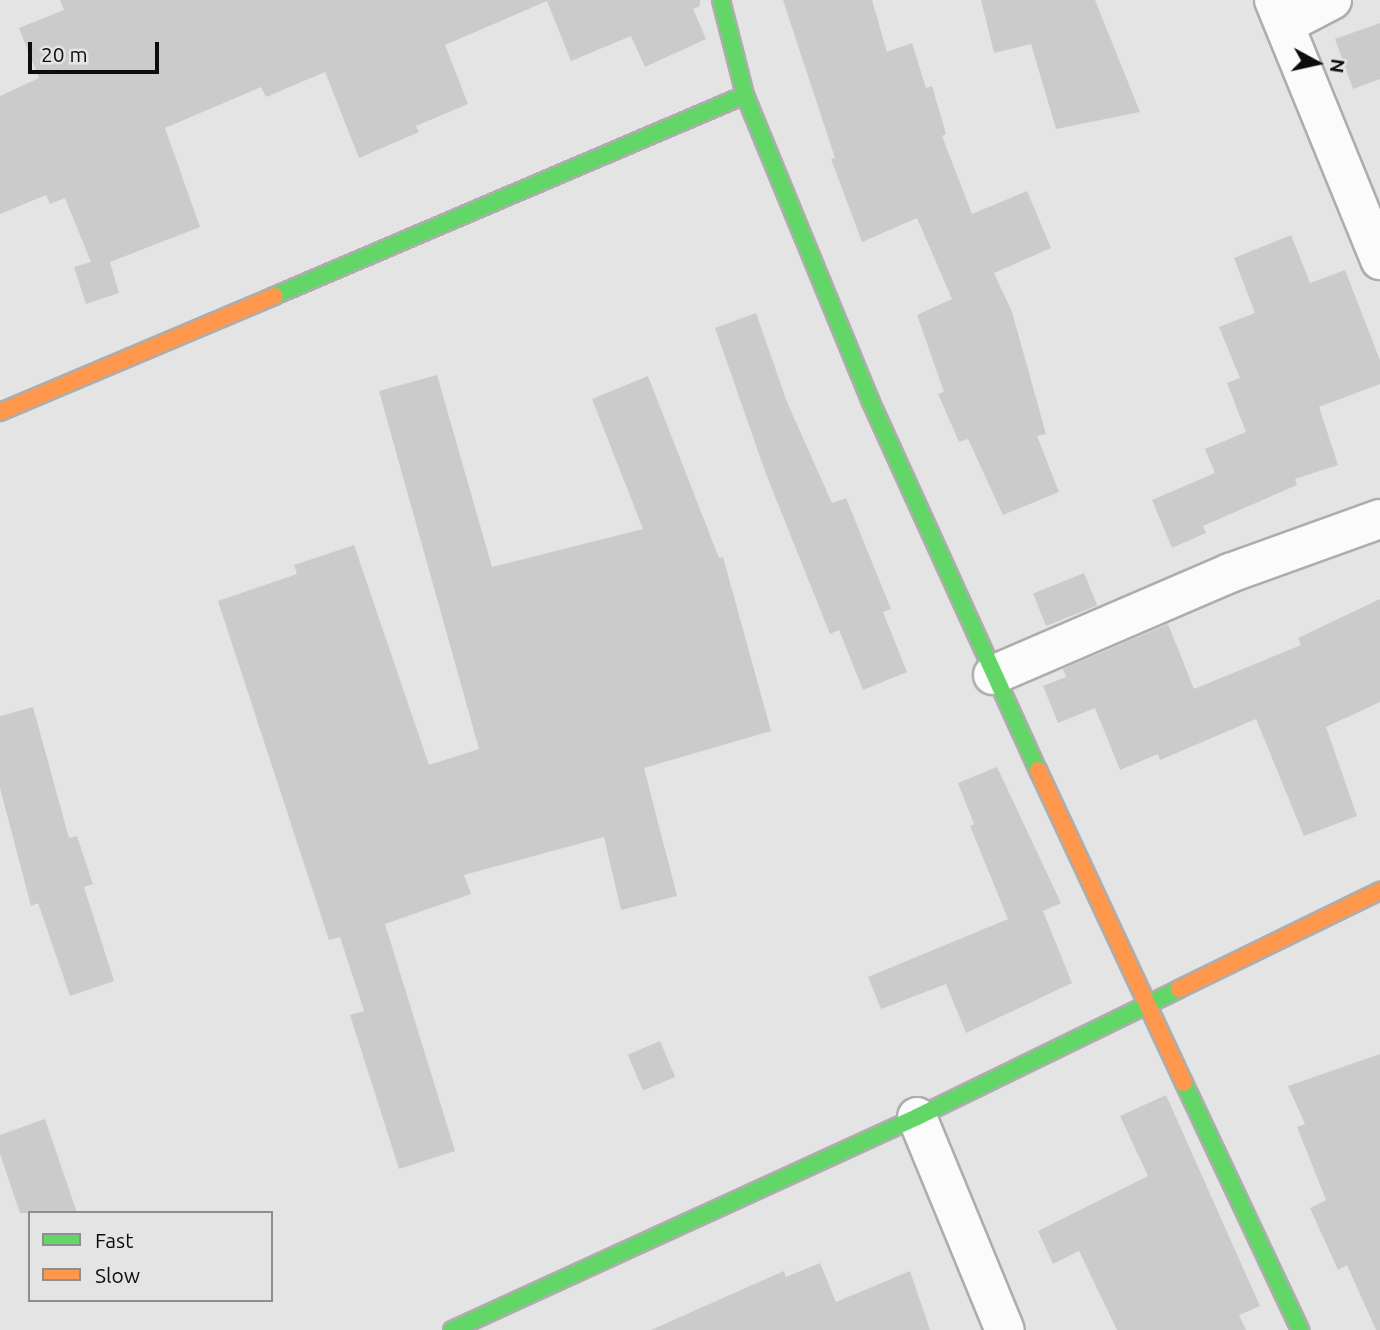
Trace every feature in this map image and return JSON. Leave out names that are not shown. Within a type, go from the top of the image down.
[{"type":"street","points":[[721,0],[745,95],[870,400],[993,675],[1300,1330]]},
{"type":"street","points":[[1332,0],[1280,12],[1380,260]]},
{"type":"street","points":[[0,412],[745,95]]},
{"type":"street","points":[[993,675],[1230,573],[1380,519]]},
{"type":"street","points":[[452,1330],[917,1117],[1380,891]]},
{"type":"street","points":[[917,1117],[1005,1330]]},
{"type":"building","points":[[60,0],[700,0],[700,6],[693,9],[706,39],[645,67],[631,36],[571,61],[547,1],[445,45],[468,104],[416,126],[419,132],[359,158],[325,72],[266,97],[261,87],[165,128],[200,227],[110,262],[119,293],[86,304],[74,267],[91,262],[65,198],[50,204],[46,195],[0,214],[0,96],[39,78],[19,28],[64,10]]},
{"type":"building","points":[[783,0],[872,0],[887,52],[912,43],[926,88],[932,86],[946,134],[942,136],[972,214],[1027,191],[1051,248],[994,273],[1012,312],[1046,434],[1037,436],[1059,492],[1003,515],[968,439],[959,442],[938,394],[944,392],[917,315],[952,299],[917,218],[862,242],[831,159],[835,158]]},
{"type":"building","points":[[981,0],[1095,0],[1140,112],[1056,129],[1031,44],[994,53]]},
{"type":"building","points":[[1380,23],[1380,79],[1353,89],[1335,39]]},
{"type":"building","points":[[1291,235],[1310,283],[1345,270],[1380,360],[1380,384],[1319,407],[1338,465],[1295,479],[1297,485],[1203,526],[1206,533],[1172,548],[1152,500],[1215,473],[1205,449],[1246,432],[1227,383],[1240,378],[1219,327],[1255,313],[1234,258]]},
{"type":"building","points":[[756,313],[787,402],[832,503],[846,498],[891,609],[883,612],[907,672],[863,690],[839,630],[830,634],[766,474],[715,328]]},
{"type":"building","points":[[437,375],[492,567],[643,529],[592,399],[648,376],[719,558],[723,557],[771,731],[644,768],[677,896],[621,910],[604,837],[464,875],[471,894],[385,924],[455,1151],[399,1169],[350,1015],[364,1011],[340,937],[329,940],[218,601],[297,574],[294,565],[354,545],[429,765],[479,749],[379,391]]},
{"type":"building","points":[[1084,573],[1097,605],[1046,626],[1033,594]]},
{"type":"building","points":[[1380,599],[1380,702],[1326,727],[1357,816],[1304,836],[1256,719],[1160,760],[1158,754],[1120,770],[1095,708],[1058,723],[1043,686],[1066,677],[1063,669],[1168,624],[1194,689],[1301,645],[1298,638]]},
{"type":"building","points":[[33,707],[69,838],[77,836],[93,884],[84,887],[114,981],[70,996],[38,903],[31,906],[0,788],[0,716]]},
{"type":"building","points":[[997,767],[1061,903],[1043,911],[1072,983],[966,1033],[946,984],[881,1009],[868,977],[1008,919],[970,826],[974,824],[958,783]]},
{"type":"building","points":[[660,1041],[675,1077],[643,1091],[628,1055]]},
{"type":"building","points":[[1380,1054],[1380,1330],[1376,1330],[1347,1265],[1338,1270],[1310,1208],[1326,1200],[1297,1127],[1305,1124],[1288,1086]]},
{"type":"building","points":[[1166,1095],[1260,1306],[1239,1315],[1246,1330],[1117,1330],[1079,1251],[1053,1264],[1038,1231],[1148,1176],[1120,1116]]},
{"type":"building","points":[[45,1119],[76,1211],[20,1213],[0,1154],[0,1135]]},
{"type":"building","points":[[820,1263],[836,1302],[910,1271],[930,1330],[651,1330],[784,1271],[786,1277]]},
{"type":"traffic: fast","points":[[721,0],[745,95],[870,400],[1038,770]]},
{"type":"traffic: fast","points":[[274,296],[745,95]]},
{"type":"traffic: fast","points":[[452,1330],[917,1117],[1179,989]]},
{"type":"traffic: fast","points":[[1184,1083],[1300,1330]]},
{"type":"traffic: slow","points":[[0,412],[274,296]]},
{"type":"traffic: slow","points":[[1038,770],[1184,1083]]},
{"type":"traffic: slow","points":[[1179,989],[1380,891]]}]
